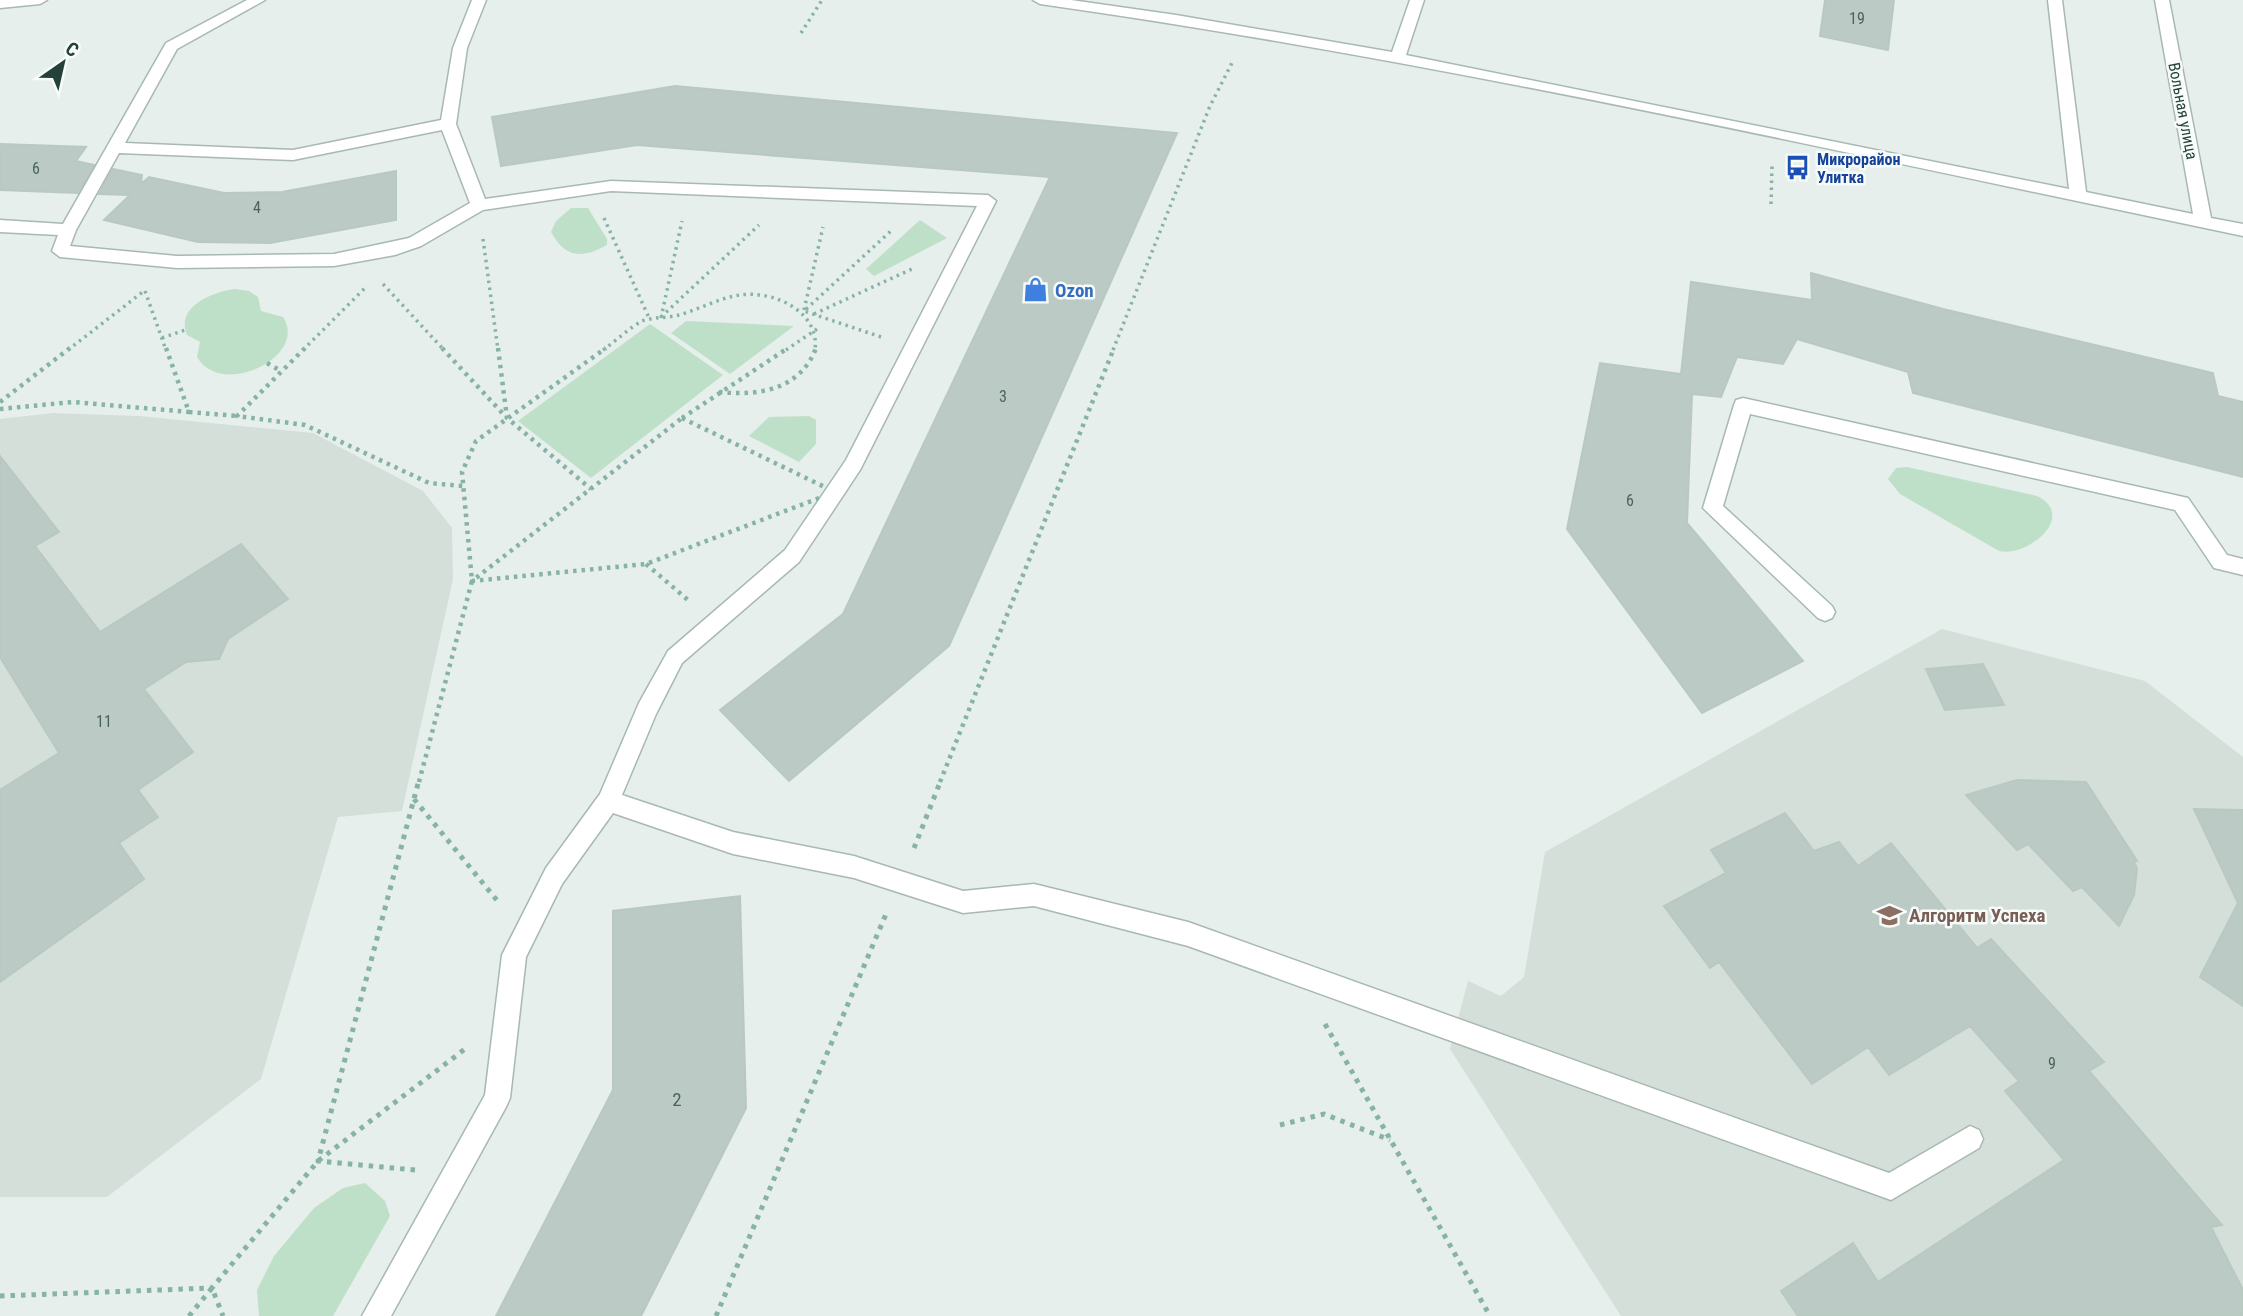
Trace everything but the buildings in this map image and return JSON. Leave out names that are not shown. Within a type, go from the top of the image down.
[{"type":"street","points":[[0,4],[40,0]]},
{"type":"street","points":[[258,0],[171,46],[68,230],[60,251],[177,262],[334,260],[415,242],[479,205],[611,186],[988,201],[853,465],[792,556],[675,657],[647,710],[608,802],[554,877],[514,955],[496,1098],[376,1316]]},
{"type":"street","points":[[479,0],[460,48],[449,124],[479,205]]},
{"type":"street","points":[[1040,0],[1248,31],[1397,58],[2243,230]]},
{"type":"street","points":[[1397,58],[1417,0]]},
{"type":"street","points":[[2056,0],[2078,197]]},
{"type":"street","name":"Вольная улица","points":[[2162,0],[2203,221]]},
{"type":"street","points":[[116,148],[293,155],[449,124]]},
{"type":"street","points":[[0,226],[68,230]]},
{"type":"street","points":[[1825,612],[1713,508],[1743,405],[2181,503],[2221,562],[2243,567]]},
{"type":"street","points":[[608,802],[733,843],[854,867],[963,902],[1034,895],[1188,934],[1891,1187],[1970,1139]]},
{"type":"path","points":[[801,33],[822,0]]},
{"type":"path","points":[[716,1316],[901,880],[1210,106],[1248,31]]},
{"type":"path","points":[[1759,162],[1785,167]]},
{"type":"path","points":[[1771,204],[1772,165]]},
{"type":"path","points":[[590,189],[650,320]]},
{"type":"path","points":[[660,318],[690,189]]},
{"type":"path","points":[[660,318],[792,193]]},
{"type":"path","points":[[719,392],[748,395],[779,388],[803,372],[817,351],[817,329],[804,311],[831,195]]},
{"type":"path","points":[[804,311],[926,199]]},
{"type":"path","points":[[479,205],[507,418]]},
{"type":"path","points":[[814,314],[966,244]]},
{"type":"path","points":[[356,256],[507,418],[591,489]]},
{"type":"path","points":[[150,259],[145,291],[189,412]]},
{"type":"path","points":[[237,416],[376,277]]},
{"type":"path","points":[[0,402],[145,291]]},
{"type":"path","points":[[318,1161],[472,581],[462,472],[476,441],[643,321],[676,316],[728,296],[754,294],[913,348]]},
{"type":"path","points":[[472,581],[682,418],[817,329]]},
{"type":"path","points":[[162,338],[185,330]]},
{"type":"path","points":[[267,363],[281,372]]},
{"type":"path","points":[[0,409],[73,402],[237,416],[305,425],[429,483],[463,486]]},
{"type":"path","points":[[682,418],[835,492]]},
{"type":"path","points":[[472,581],[646,564],[835,492]]},
{"type":"path","points":[[646,564],[714,623]]},
{"type":"path","points":[[414,799],[525,935]]},
{"type":"path","points":[[189,1316],[318,1161],[506,1017]]},
{"type":"path","points":[[1323,1021],[1490,1316]]},
{"type":"path","points":[[1280,1125],[1324,1114],[1390,1140]]},
{"type":"path","points":[[318,1161],[455,1173]]},
{"type":"path","points":[[0,1296],[212,1289]]},
{"type":"path","points":[[212,1289],[223,1316]]},
{"type":"shaded area","points":[[53,413],[139,416],[313,433],[423,491],[452,528],[453,579],[402,811],[338,817],[261,1079],[107,1197],[0,1197],[0,419]]},
{"type":"shaded area","name":"Алгоритм Успеха","points":[[1942,629],[2145,681],[2243,757],[2243,1316],[1621,1316],[1450,1049],[1468,981],[1501,996],[1524,977],[1545,852]]},
{"type":"green space","points":[[571,208],[588,208],[607,239],[607,245],[590,253],[575,254],[556,241],[551,232],[556,221]]},
{"type":"green space","points":[[920,220],[947,238],[874,276],[866,269]]},
{"type":"green space","points":[[235,289],[249,291],[258,297],[261,311],[283,317],[288,332],[284,346],[274,358],[259,368],[224,374],[209,369],[197,357],[200,342],[187,335],[186,316],[191,308],[207,297]]},
{"type":"green space","points":[[686,321],[794,326],[730,374],[671,333]]},
{"type":"green space","points":[[650,324],[723,375],[591,478],[518,421]]},
{"type":"green space","points":[[809,416],[816,420],[816,444],[799,462],[749,436],[769,417]]},
{"type":"green space","points":[[1907,467],[2037,496],[2048,504],[2052,514],[2050,524],[2044,534],[2023,548],[1999,551],[1900,494],[1888,479],[1896,468]]},
{"type":"green space","points":[[365,1183],[385,1201],[390,1216],[333,1316],[259,1316],[257,1290],[274,1256],[314,1208],[343,1188]]},
{"type":"place","name":"Микрорайон Улитка","points":[[1797,168]]},
{"type":"place","name":"Ozon","points":[[1035,290]]},
{"type":"place","name":"Алгоритм Успеха","points":[[1889,915]]}]
